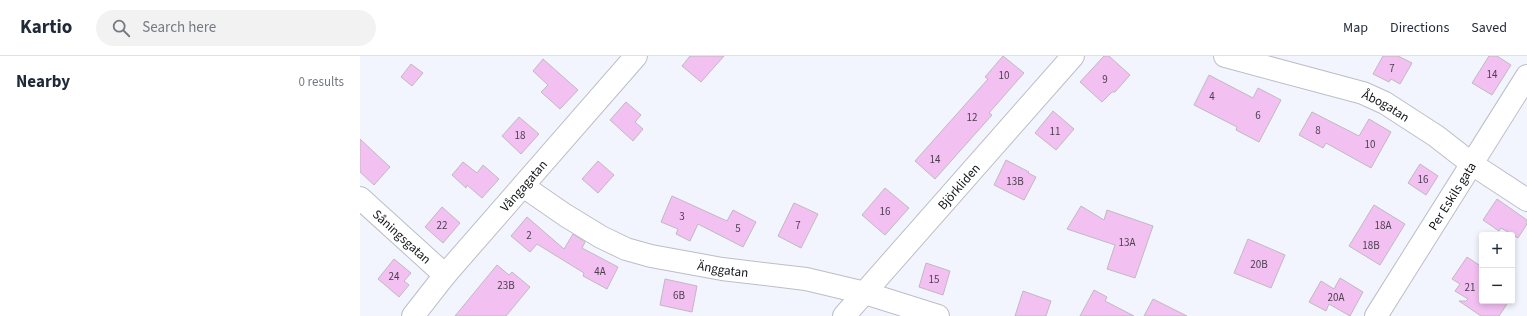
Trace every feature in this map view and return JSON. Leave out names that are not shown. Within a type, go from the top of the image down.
[{"type":"street","name":"Vångagatan","points":[[412,316],[445,275],[636,56]]},
{"type":"street","name":"Björkliden","points":[[844,316],[1073,56]]},
{"type":"street","name":"Åbogatan","points":[[1225,56],[1363,94],[1385,103],[1436,136],[1472,164],[1527,200]]},
{"type":"street","name":"Per Eskils gata","points":[[1376,316],[1527,76]]},
{"type":"street","name":"Änggatan","points":[[523,186],[565,215],[601,237],[626,249],[651,256],[722,270],[806,279],[864,293],[938,316]]},
{"type":"street","name":"Såningsgatan","points":[[360,198],[445,275]]},
{"type":"building","points":[[690,56],[724,56],[701,82],[682,66]]},
{"type":"building","points":[[1003,56],[1024,73],[989,113],[992,115],[935,179],[915,161],[988,79],[985,77]]},
{"type":"building","points":[[1104,56],[1109,56],[1130,75],[1115,92],[1112,92],[1102,102],[1080,82]]},
{"type":"building","points":[[1383,56],[1398,56],[1412,63],[1400,84],[1391,79],[1389,82],[1373,74]]},
{"type":"building","points":[[1489,56],[1497,56],[1511,65],[1492,95],[1472,83]]},
{"type":"building","points":[[543,59],[578,90],[560,109],[541,92],[548,85],[533,71]]},
{"type":"building","points":[[411,64],[423,73],[412,86],[401,77]]},
{"type":"building","points":[[1209,75],[1253,98],[1258,88],[1281,100],[1259,142],[1236,130],[1237,127],[1194,105]]},
{"type":"building","points":[[626,102],[641,115],[635,122],[643,129],[633,141],[610,120]]},
{"type":"building","points":[[1053,111],[1074,129],[1056,150],[1035,133]]},
{"type":"building","points":[[1312,112],[1359,136],[1369,119],[1391,132],[1371,168],[1326,143],[1323,148],[1299,135]]},
{"type":"building","points":[[519,117],[539,134],[521,154],[502,136]]},
{"type":"building","points":[[360,139],[390,167],[374,185],[360,172]]},
{"type":"building","points":[[1006,160],[1036,177],[1024,200],[994,185]]},
{"type":"building","points":[[598,161],[614,175],[598,193],[582,179]]},
{"type":"building","points":[[463,162],[477,173],[483,165],[499,179],[482,198],[467,185],[466,188],[452,175]]},
{"type":"building","points":[[1420,164],[1438,176],[1426,195],[1408,183]]},
{"type":"building","points":[[885,188],[909,208],[885,235],[862,215]]},
{"type":"building","points":[[672,196],[727,221],[733,210],[756,222],[743,247],[698,224],[690,241],[676,234],[678,229],[661,222]]},
{"type":"building","points":[[1497,199],[1527,220],[1527,224],[1518,238],[1515,236],[1515,232],[1508,232],[1501,228],[1499,231],[1483,220]]},
{"type":"building","points":[[794,203],[818,214],[801,248],[778,236]]},
{"type":"building","points":[[1374,205],[1405,224],[1380,265],[1349,246]]},
{"type":"building","points":[[1081,206],[1104,220],[1107,210],[1153,226],[1135,278],[1107,269],[1115,245],[1067,229]]},
{"type":"building","points":[[442,207],[460,223],[443,243],[425,227]]},
{"type":"building","points":[[527,217],[564,249],[573,234],[585,242],[582,248],[618,267],[607,289],[583,276],[584,273],[537,244],[530,252],[511,236]]},
{"type":"building","points":[[1248,239],[1285,255],[1271,288],[1234,273]]},
{"type":"building","points":[[1467,257],[1479,265],[1479,304],[1507,304],[1499,316],[1481,316],[1459,301],[1466,301],[1468,299],[1455,291],[1460,284],[1452,279]]},
{"type":"building","points":[[394,259],[411,273],[404,281],[409,285],[399,297],[378,279]]},
{"type":"building","points":[[926,263],[950,271],[943,295],[919,287]]},
{"type":"building","points":[[497,265],[509,275],[512,272],[530,287],[506,316],[455,316]]},
{"type":"building","points":[[1340,278],[1363,292],[1350,316],[1329,304],[1326,311],[1309,302],[1321,281],[1334,289]]},
{"type":"building","points":[[665,279],[697,286],[692,312],[660,305]]},
{"type":"building","points":[[1094,290],[1107,297],[1105,301],[1134,316],[1080,316]]},
{"type":"building","points":[[1023,291],[1051,301],[1046,316],[1015,316]]},
{"type":"building","points":[[1153,299],[1187,316],[1144,316]]}]
